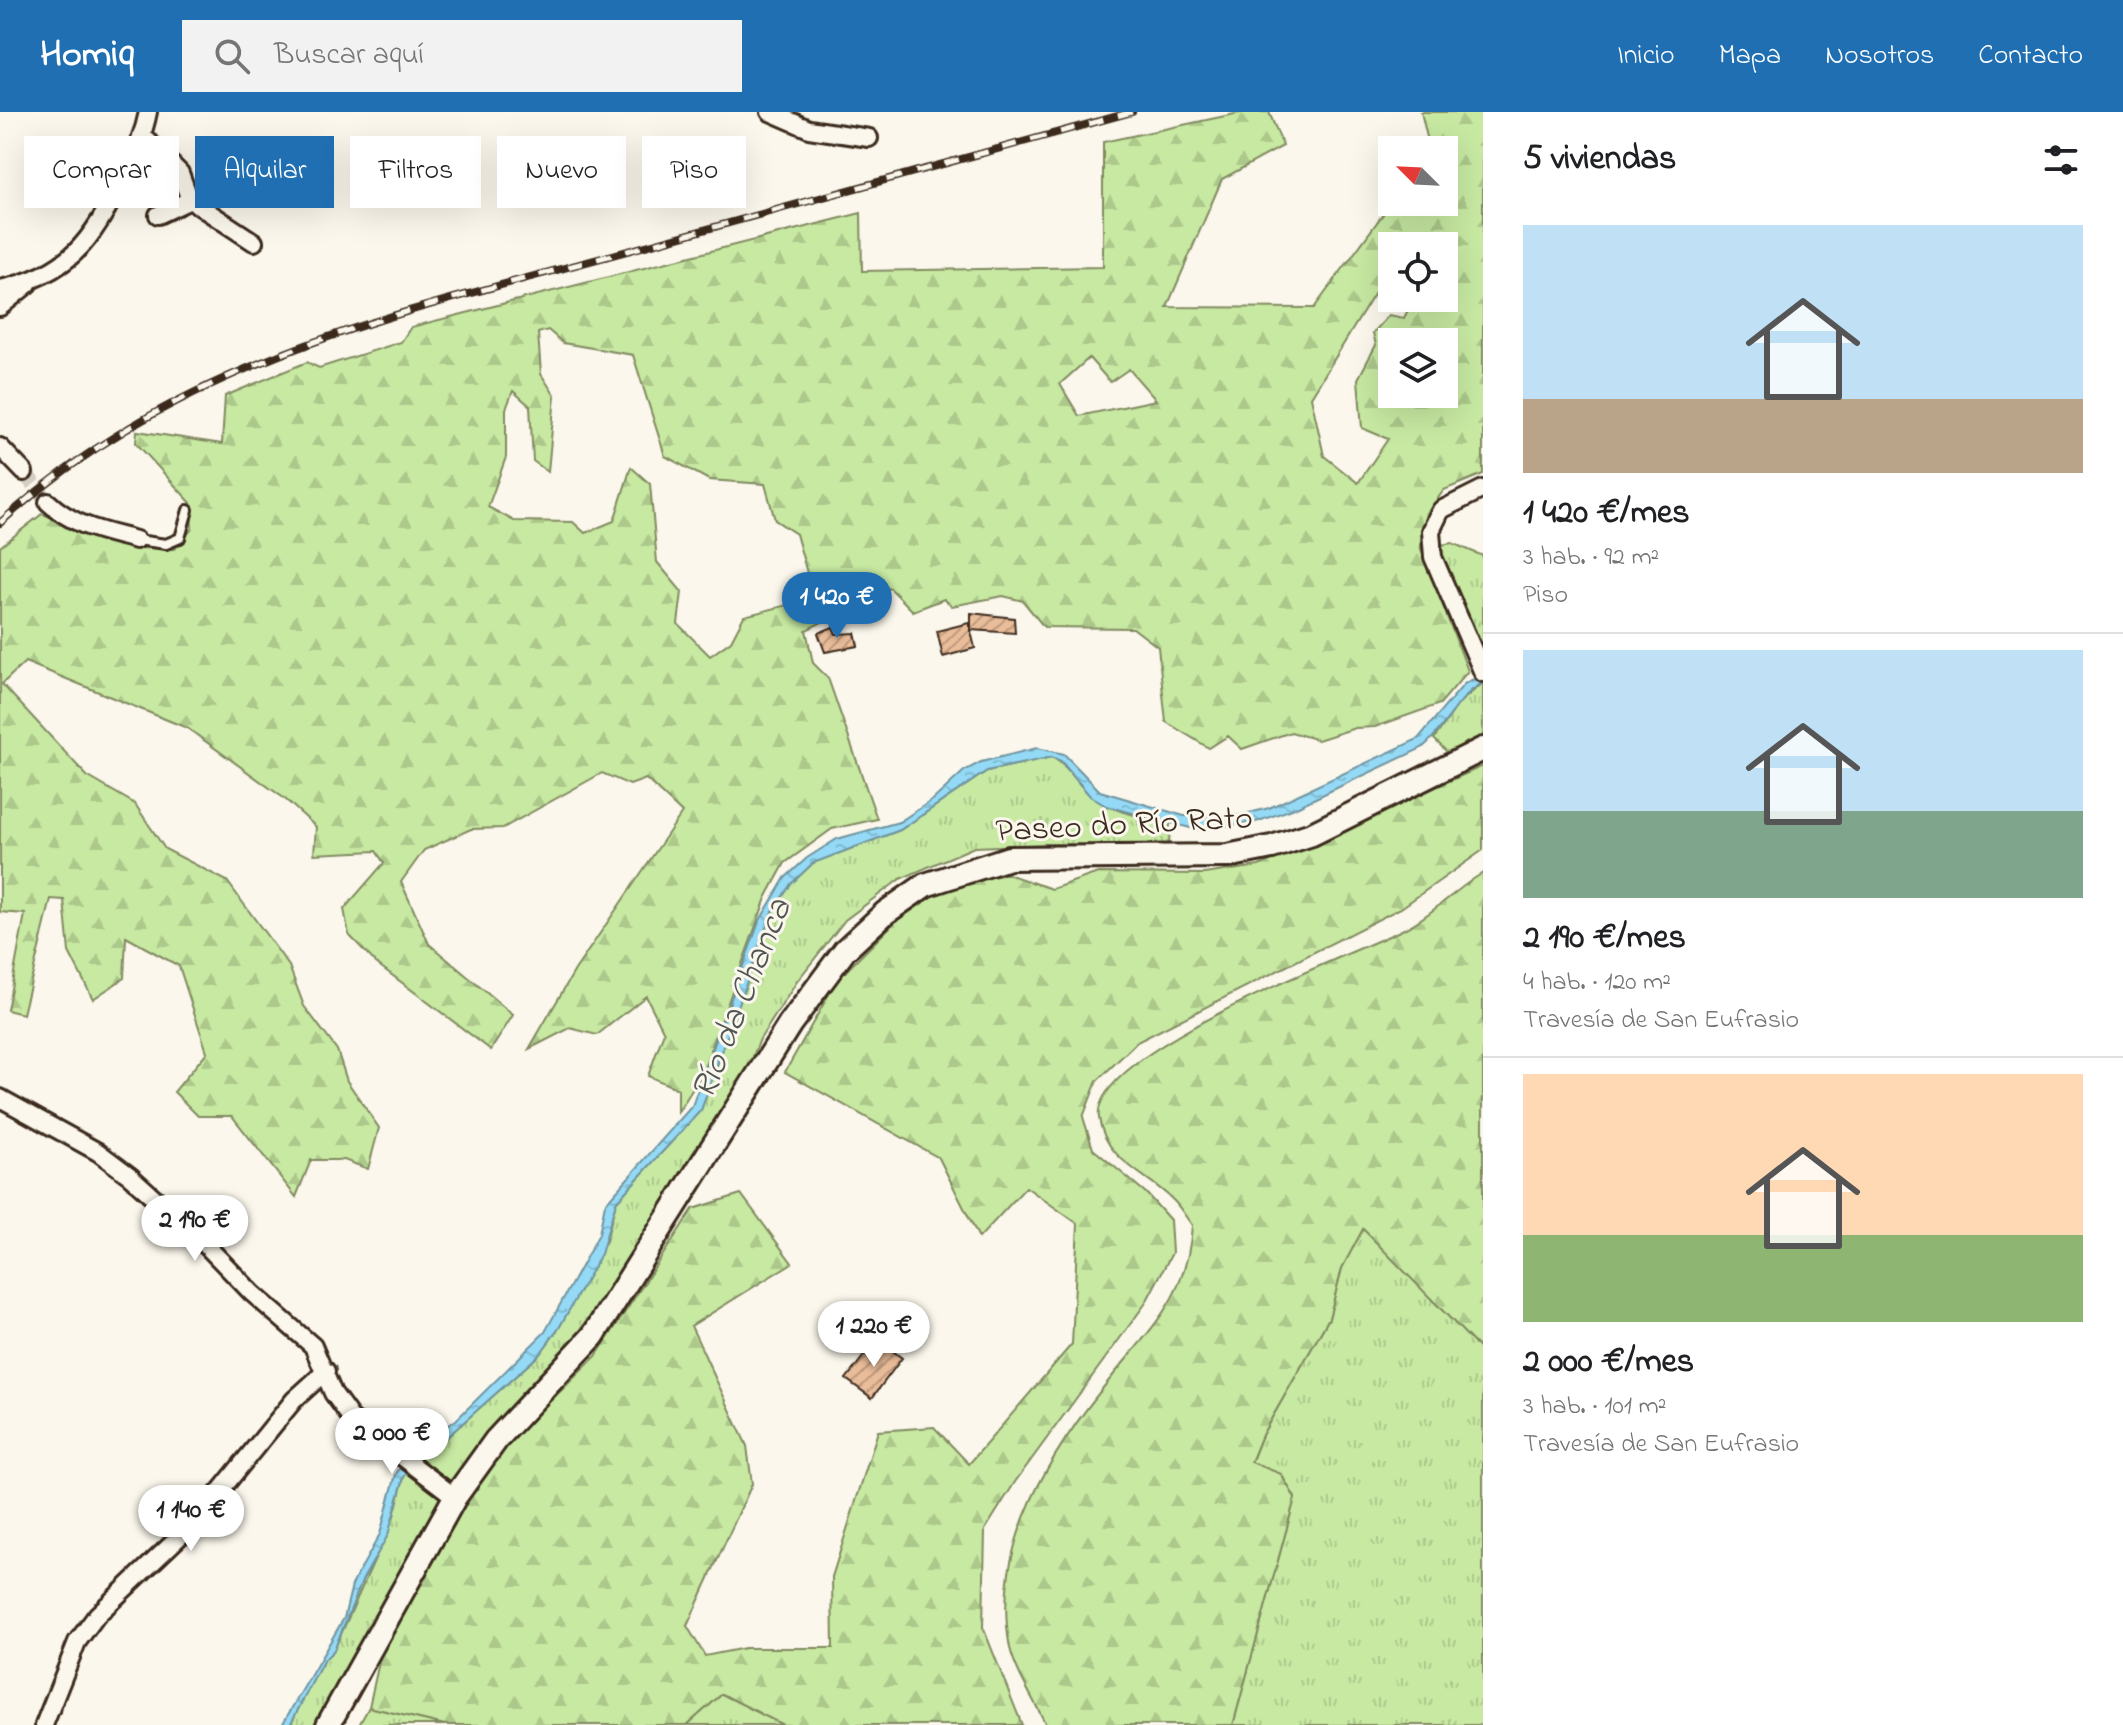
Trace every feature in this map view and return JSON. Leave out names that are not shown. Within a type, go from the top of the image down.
[{"type":"street","points":[[143,136],[148,112]]},
{"type":"street","points":[[770,112],[809,129],[869,138]]},
{"type":"street","points":[[179,172],[190,200],[254,242]]},
{"type":"street","points":[[158,215],[190,200]]},
{"type":"street","points":[[0,307],[29,283],[75,254],[98,228],[108,208]]},
{"type":"street","points":[[0,289],[29,283]]},
{"type":"street","points":[[0,447],[24,472]]},
{"type":"street","points":[[1483,489],[1441,510],[1431,531],[1433,557],[1483,673]]},
{"type":"street","points":[[48,502],[65,518],[136,540]]},
{"type":"street","name":"Paseo do Río Rato","points":[[328,1725],[445,1491],[593,1336],[790,1024],[845,950],[885,913],[925,885],[1009,858],[1227,856],[1272,847],[1312,834],[1483,749]]},
{"type":"street","points":[[0,1098],[98,1152],[130,1176],[198,1237],[252,1293],[313,1346],[339,1403],[373,1435],[445,1491]]},
{"type":"street","points":[[44,1725],[77,1642],[97,1615],[195,1522],[294,1400],[326,1371]]},
{"type":"lane","points":[[136,540],[166,544],[180,538],[188,510]]},
{"type":"green space","points":[[1244,112],[1269,112],[1283,146],[1222,179],[1167,307],[1314,308],[1382,216],[1458,216],[1458,136],[1427,136],[1421,112],[1483,112],[1483,474],[1444,490],[1427,513],[1420,546],[1468,671],[1440,704],[1375,727],[1355,728],[1318,740],[1291,732],[1242,749],[1228,736],[1209,748],[1166,722],[1158,647],[1133,628],[1044,627],[1023,601],[1003,596],[952,606],[944,599],[913,611],[890,588],[806,630],[813,663],[828,678],[877,819],[832,829],[785,863],[766,898],[702,1074],[678,1112],[678,1089],[648,1076],[664,1032],[646,996],[597,1035],[570,1028],[529,1049],[575,970],[682,813],[646,779],[630,785],[602,773],[503,828],[471,829],[424,850],[401,882],[429,944],[513,1015],[491,1050],[376,963],[349,935],[344,909],[384,863],[376,851],[314,854],[316,827],[285,799],[187,728],[25,662],[2,684],[87,776],[135,804],[165,849],[227,881],[289,966],[304,1006],[337,1050],[347,1081],[379,1128],[368,1169],[344,1160],[311,1160],[296,1197],[232,1116],[198,1116],[174,1092],[207,1052],[179,966],[126,937],[124,978],[93,999],[69,952],[64,900],[51,899],[23,1014],[7,1010],[25,914],[0,912],[0,547],[42,514],[137,548],[175,549],[192,529],[191,503],[136,443],[137,431],[222,444],[225,396],[307,362],[319,368],[401,342],[411,327],[861,213],[862,271],[1103,267],[1103,142]],"holes":[[[1378,232],[1458,232],[1458,312],[1407,312],[1404,318],[1389,315],[1373,333],[1376,345],[1358,379],[1362,428],[1388,439],[1358,483],[1324,456],[1311,397],[1378,288]],[[548,330],[563,343],[633,355],[665,456],[709,480],[765,484],[775,520],[796,534],[807,573],[796,603],[744,616],[731,641],[710,656],[678,624],[682,592],[657,562],[650,484],[631,467],[614,521],[585,533],[573,522],[514,521],[488,507],[506,457],[506,409],[513,391],[530,406],[533,461],[548,472],[555,396],[541,374],[538,333]],[[1089,358],[1110,382],[1129,369],[1156,400],[1079,416],[1060,384]]]},
{"type":"green space","points":[[1452,543],[1483,556],[1483,652],[1435,546]]},
{"type":"green space","points":[[1483,683],[1483,738],[1451,756],[1434,739],[1459,703]]},
{"type":"green space","points":[[1052,757],[1092,797],[1130,814],[1170,823],[1169,847],[1050,844],[974,847],[900,879],[845,920],[798,980],[760,1039],[745,1076],[610,1289],[576,1336],[455,1477],[318,1725],[290,1725],[323,1661],[334,1650],[394,1516],[404,1477],[419,1455],[446,1438],[539,1355],[559,1328],[606,1241],[616,1202],[701,1110],[771,914],[791,884],[813,863],[900,830],[987,771]]},
{"type":"green space","points":[[1483,766],[1483,850],[1401,908],[1137,1042],[1097,1081],[1083,1117],[1093,1149],[1146,1193],[1170,1220],[1172,1253],[1145,1304],[1015,1482],[985,1530],[983,1627],[1022,1725],[783,1725],[722,1694],[687,1725],[445,1725],[369,1707],[381,1653],[464,1500],[514,1437],[596,1356],[693,1209],[741,1194],[792,1263],[691,1326],[747,1446],[752,1484],[687,1626],[705,1656],[745,1648],[833,1648],[832,1577],[878,1431],[934,1427],[969,1464],[1072,1344],[1078,1224],[1026,1187],[979,1238],[939,1158],[785,1072],[837,980],[895,922],[947,886],[1007,874],[1052,889],[1098,873],[1204,874],[1259,866]]},
{"type":"green space","points":[[1483,873],[1483,1352],[1363,1229],[1342,1268],[1329,1318],[1262,1435],[1251,1462],[1281,1474],[1295,1498],[1233,1725],[1046,1725],[1010,1648],[1006,1609],[1009,1572],[1018,1535],[1031,1500],[1069,1433],[1156,1322],[1177,1289],[1189,1249],[1192,1225],[1174,1201],[1129,1166],[1110,1146],[1099,1118],[1107,1092],[1135,1065],[1177,1036],[1281,983],[1404,929]]},
{"type":"green space","points":[[1363,1228],[1483,1352],[1483,1725],[1233,1725],[1295,1498],[1281,1474],[1251,1463],[1262,1435],[1329,1318],[1342,1268]]},
{"type":"green space","points":[[722,1694],[783,1725],[687,1725]]},
{"type":"green space","points":[[369,1707],[445,1725],[359,1725]]},
{"type":"water","name":"Río da Chanca","points":[[1483,674],[1483,683],[1465,696],[1422,748],[1292,809],[1256,822],[1198,830],[1106,806],[1090,796],[1061,761],[1052,757],[987,771],[900,830],[813,863],[791,884],[771,914],[701,1110],[616,1202],[601,1254],[559,1328],[539,1355],[446,1438],[419,1455],[404,1477],[388,1535],[363,1579],[334,1650],[323,1661],[290,1725],[282,1725],[344,1618],[352,1585],[380,1534],[396,1474],[415,1446],[456,1420],[545,1332],[599,1234],[605,1204],[692,1106],[759,922],[785,878],[807,858],[837,839],[899,822],[934,799],[964,771],[981,762],[1037,748],[1064,754],[1100,791],[1184,816],[1237,816],[1269,808],[1418,739],[1464,684]]},
{"type":"building","points":[[971,613],[1014,618],[1015,633],[971,630]]},
{"type":"building","points":[[969,623],[975,648],[943,657],[937,631]]},
{"type":"building","points":[[833,627],[836,634],[855,633],[858,646],[825,652],[818,633]]},
{"type":"building","points":[[877,1339],[902,1358],[872,1398],[846,1379]]},
{"type":"tunnel","points":[[24,472],[48,502]]},
{"type":"railway","points":[[0,523],[71,466],[144,419],[220,380],[298,348],[461,296],[1132,112]]}]
